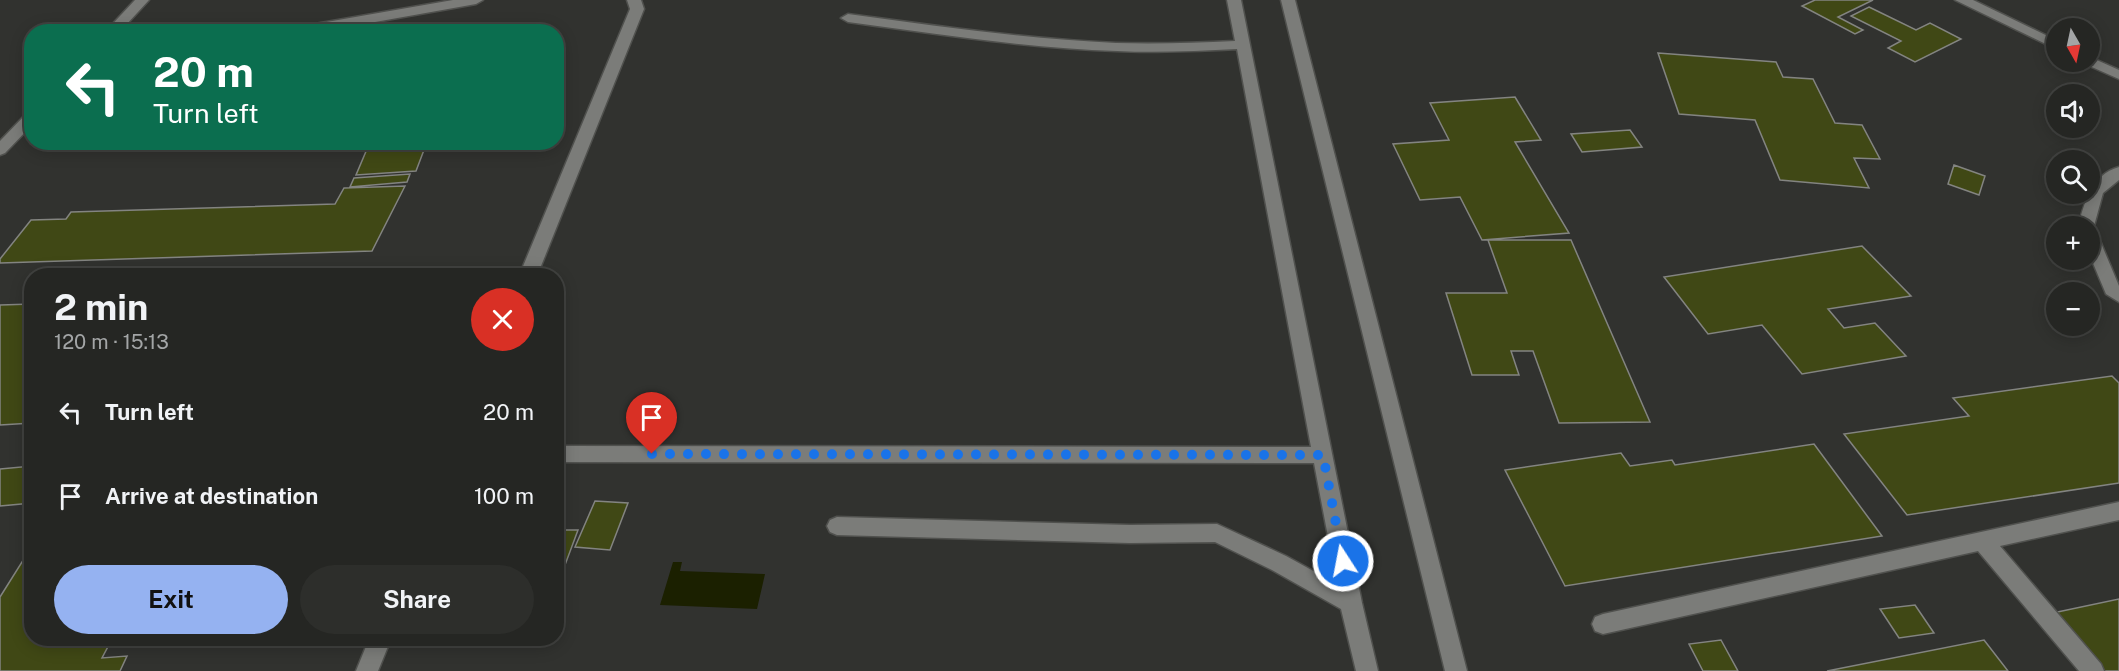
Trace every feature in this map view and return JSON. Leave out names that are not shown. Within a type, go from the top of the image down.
[{"type":"street","points":[[119,24],[142,0]]},
{"type":"street","points":[[338,24],[476,0]]},
{"type":"street","points":[[531,268],[637,9],[634,0]]},
{"type":"street","points":[[1234,0],[1351,603],[1367,671]]},
{"type":"street","points":[[1288,0],[1456,671]]},
{"type":"street","points":[[1962,0],[2046,40]]},
{"type":"street","points":[[848,18],[980,36],[1072,44],[1155,48],[1242,45]]},
{"type":"street","points":[[2100,66],[2119,75]]},
{"type":"street","points":[[0,150],[24,124]]},
{"type":"street","points":[[2089,216],[2096,190],[2119,172]]},
{"type":"street","points":[[2100,261],[2112,290],[2119,296]]},
{"type":"street","points":[[564,454],[1323,455]]},
{"type":"street","points":[[1603,624],[2119,511]]},
{"type":"street","points":[[837,526],[1130,534],[1217,533],[1279,563],[1351,603]]},
{"type":"street","points":[[1983,541],[2093,671]]},
{"type":"street","points":[[367,671],[377,646]]},
{"type":"shaded area","points":[[673,562],[682,562],[680,571],[765,574],[757,609],[660,605]]},
{"type":"building","points":[[1815,0],[1873,0],[1838,17],[1863,30],[1855,34],[1802,6]]},
{"type":"building","points":[[1869,7],[1916,30],[1930,23],[1961,39],[1915,62],[1888,48],[1901,41],[1851,16]]},
{"type":"building","points":[[1658,53],[1776,62],[1783,77],[1813,79],[1835,123],[1862,125],[1880,159],[1854,158],[1869,188],[1780,180],[1755,120],[1679,114]]},
{"type":"building","points":[[1515,97],[1541,140],[1515,142],[1569,233],[1482,240],[1460,197],[1420,200],[1393,144],[1449,140],[1430,103]]},
{"type":"building","points":[[1630,130],[1642,147],[1582,152],[1571,134]]},
{"type":"building","points":[[367,150],[424,150],[416,171],[356,175]]},
{"type":"building","points":[[1954,165],[1985,176],[1979,195],[1948,184]]},
{"type":"building","points":[[410,174],[407,182],[350,187],[354,178]]},
{"type":"building","points":[[405,186],[372,251],[0,263],[0,259],[31,220],[66,219],[71,212],[335,204],[344,188]]},
{"type":"building","points":[[1488,240],[1571,240],[1650,422],[1559,423],[1533,351],[1511,351],[1519,375],[1472,375],[1446,293],[1507,293]]},
{"type":"building","points":[[1862,246],[1911,296],[1828,309],[1844,328],[1875,323],[1906,356],[1802,374],[1762,325],[1708,334],[1664,277]]},
{"type":"building","points":[[24,304],[24,424],[0,425],[0,305]]},
{"type":"building","points":[[2112,376],[2119,383],[2119,483],[1907,515],[1844,434],[1969,416],[1953,398]]},
{"type":"building","points":[[1814,444],[1882,536],[1565,586],[1505,470],[1621,453],[1630,466],[1672,460],[1675,465]]},
{"type":"building","points":[[24,467],[24,504],[0,506],[0,469]]},
{"type":"building","points":[[595,501],[628,503],[610,550],[575,547]]},
{"type":"building","points":[[564,530],[578,530],[565,565]]},
{"type":"building","points":[[24,559],[24,646],[108,646],[102,658],[127,656],[120,671],[0,671],[0,597]]},
{"type":"building","points":[[2119,599],[2119,671],[2097,671],[2048,614]]},
{"type":"building","points":[[1915,605],[1934,633],[1899,638],[1880,609]]},
{"type":"building","points":[[1721,640],[1738,671],[1703,671],[1689,644]]},
{"type":"building","points":[[1984,640],[2008,671],[1827,671]]},
{"type":"route","points":[[652,454],[1323,455],[1343,561]]}]
